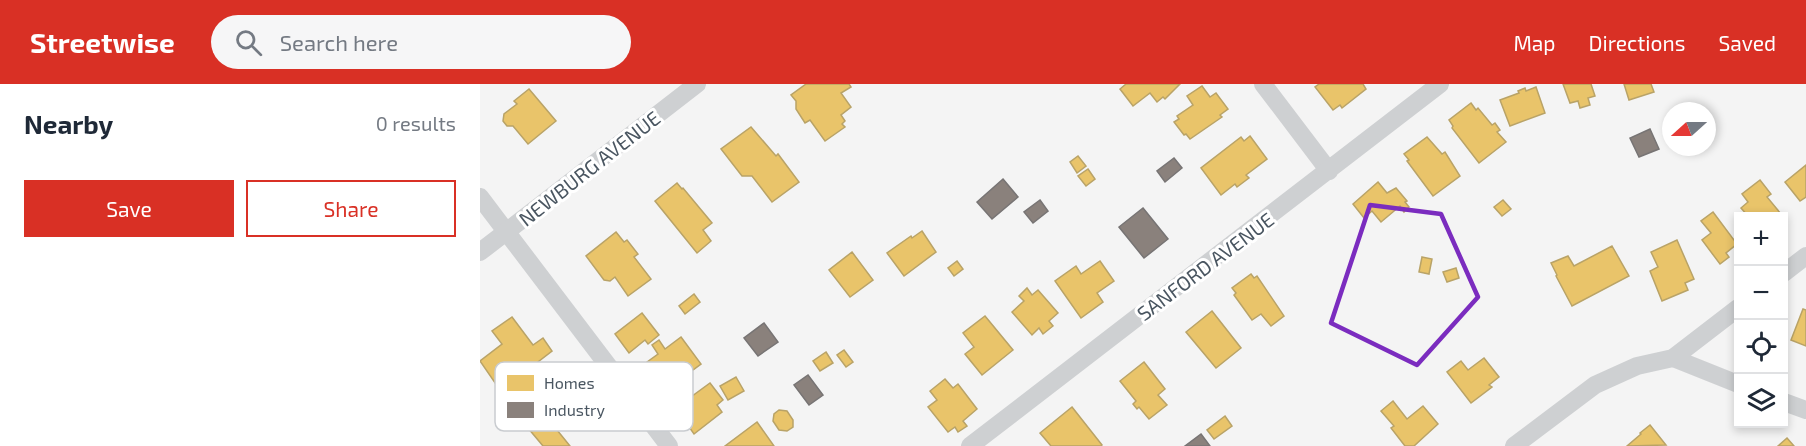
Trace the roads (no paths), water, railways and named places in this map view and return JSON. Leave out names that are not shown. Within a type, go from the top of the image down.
[{"type":"street","name":"NEWBURG AVENUE","points":[[480,252],[697,84]]},
{"type":"street","points":[[1263,84],[1329,171]]},
{"type":"street","name":"SANFORD AVENUE","points":[[970,446],[1440,84]]},
{"type":"street","points":[[480,197],[605,362]]},
{"type":"street","points":[[1788,270],[1806,255]]},
{"type":"street","points":[[1514,446],[1595,385],[1636,366],[1673,358],[1734,311]]},
{"type":"street","points":[[1673,358],[1734,382]]},
{"type":"street","points":[[1788,403],[1806,410]]},
{"type":"street","points":[[658,431],[669,446]]}]
